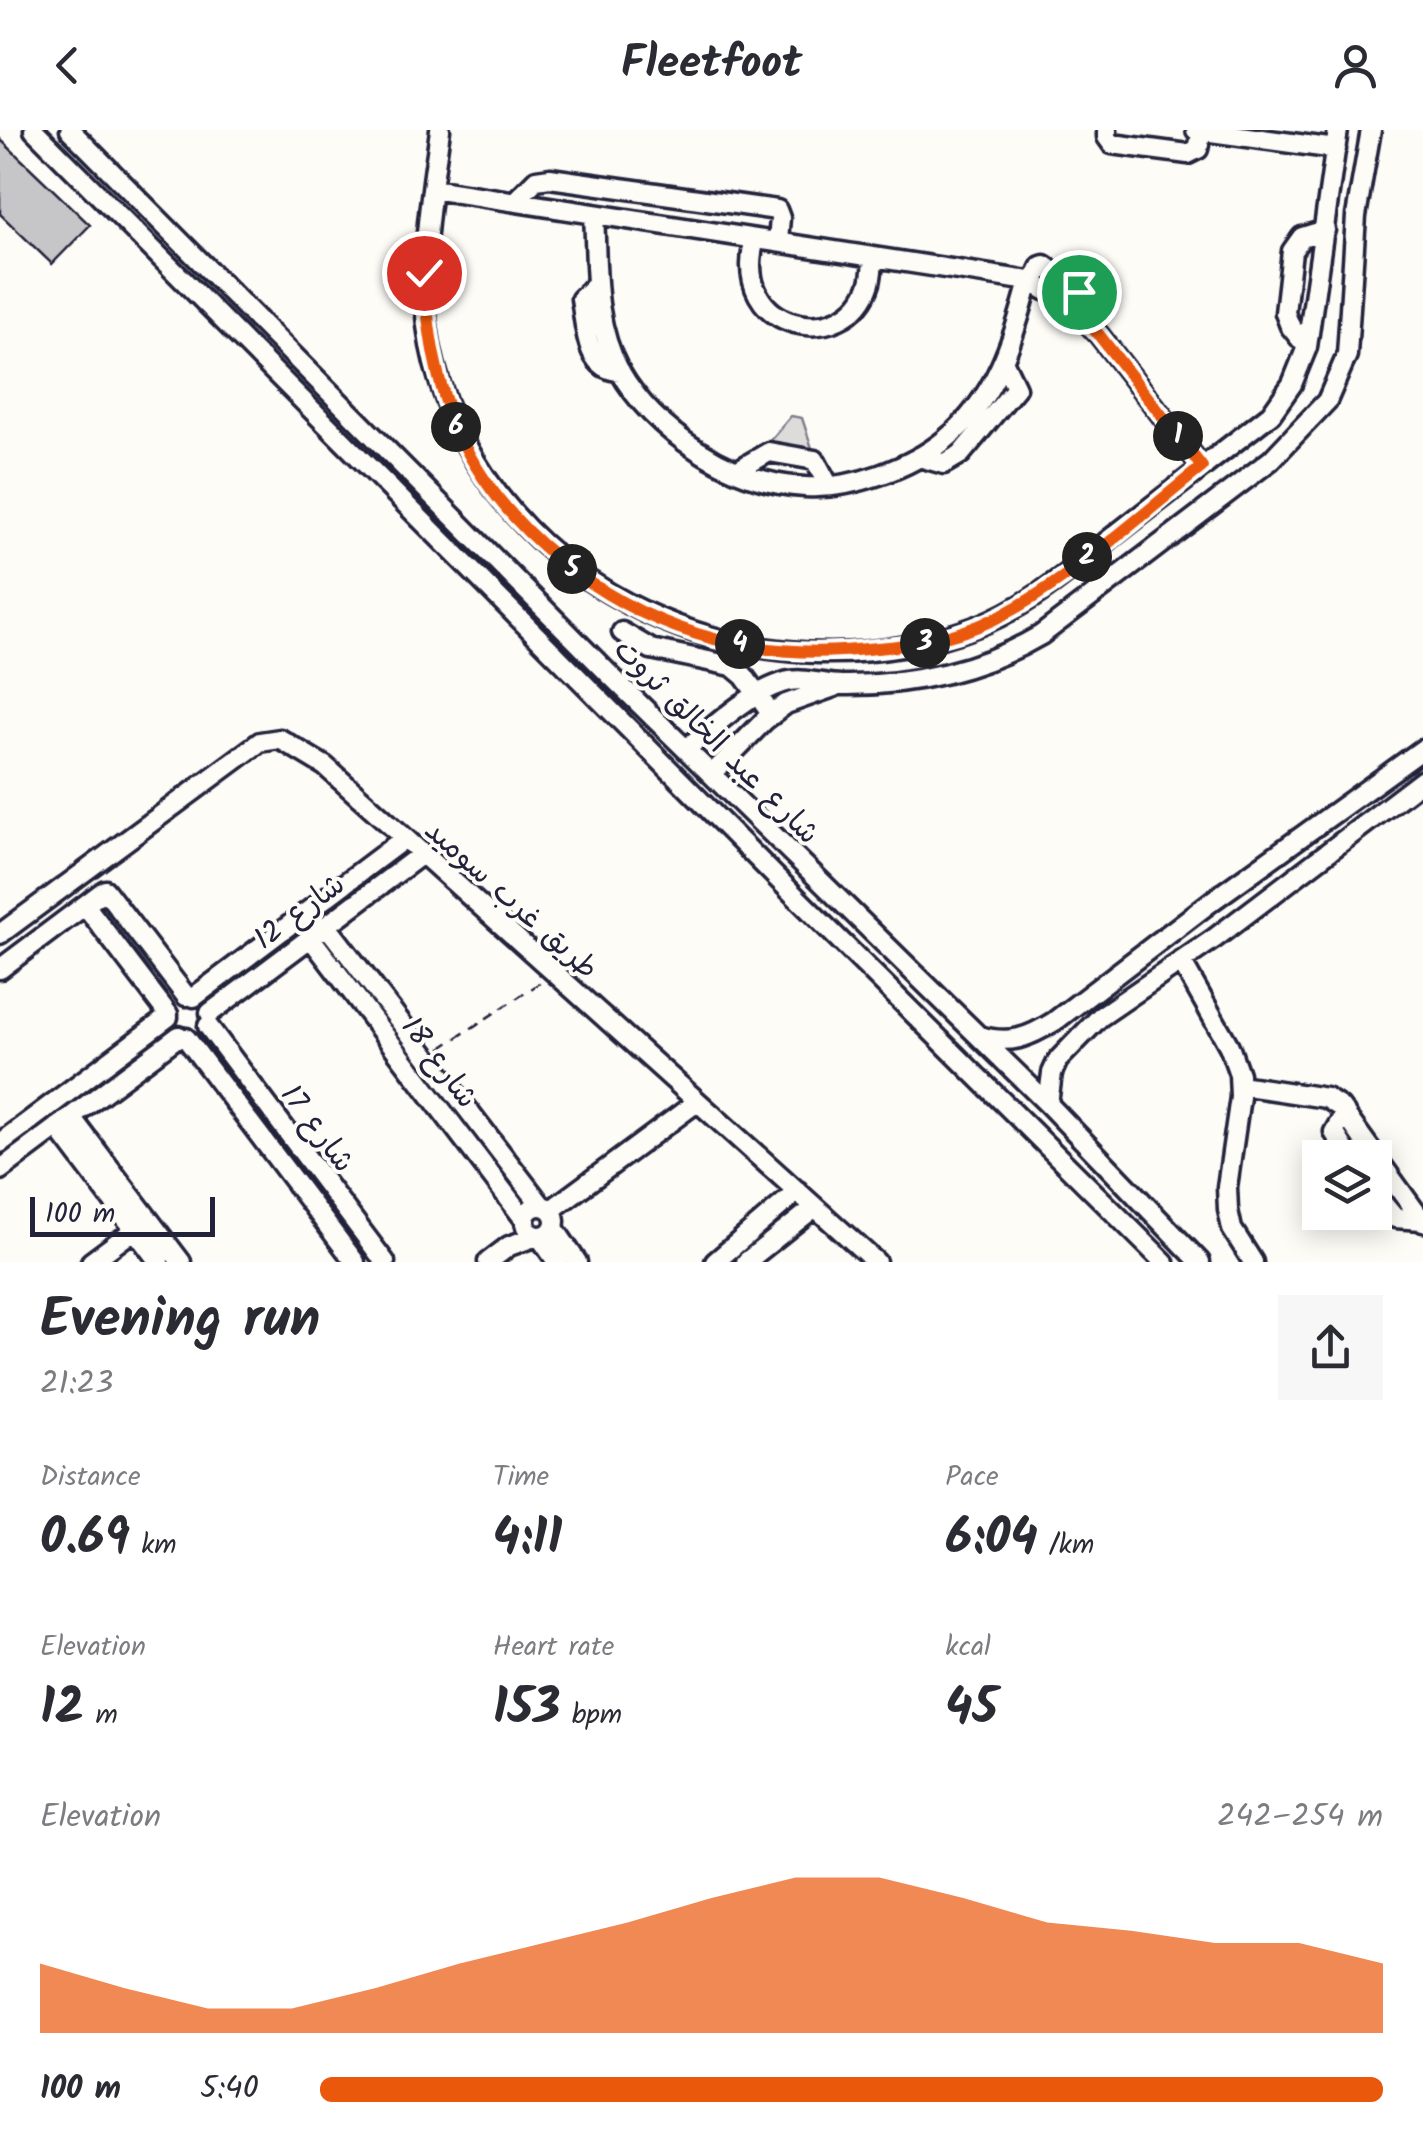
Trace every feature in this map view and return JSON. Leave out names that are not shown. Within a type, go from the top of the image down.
[{"type":"street","name":"شارع عبد الخالق ثروت","points":[[34,130],[1164,1262]]},
{"type":"street","name":"شارع عبد الخالق ثروت","points":[[70,130],[611,676],[1048,1104],[1200,1262]]},
{"type":"street","points":[[440,130],[424,273],[433,359],[460,435],[486,482],[556,557],[633,608],[697,634],[747,645],[838,652],[920,644],[979,626],[1032,600],[1270,414],[1292,384],[1307,347],[1338,130]]},
{"type":"street","points":[[1108,130],[1112,144],[1184,154],[1198,150],[1199,130],[1336,150]]},
{"type":"street","points":[[687,748],[758,695],[786,681],[808,680],[839,686],[896,683],[961,670],[1008,654],[1041,634],[1271,460],[1327,400],[1347,355],[1356,216],[1371,130]]},
{"type":"street","points":[[516,200],[536,180],[550,178],[778,210],[778,241]]},
{"type":"street","points":[[432,189],[1031,282],[1070,305],[1099,335],[1202,467]]},
{"type":"street","points":[[594,214],[599,313],[620,371],[648,407],[682,438],[758,479],[804,487],[829,486],[901,466],[919,456],[944,464],[960,454],[1016,388],[1004,363],[1031,282]]},
{"type":"street","points":[[1307,347],[1285,313],[1292,251],[1302,237],[1324,230]]},
{"type":"street","points":[[756,239],[749,260],[751,283],[761,302],[778,318],[799,325],[822,325],[856,306],[870,284],[874,260]]},
{"type":"street","points":[[738,470],[769,452],[815,460],[829,486]]},
{"type":"street","points":[[622,632],[652,649],[732,666],[772,715]]},
{"type":"street","points":[[713,774],[786,704],[839,686]]},
{"type":"street","name":"طريق غرب سوميد","points":[[0,934],[260,742],[270,739],[294,744],[325,766],[406,838],[876,1262]]},
{"type":"street","points":[[977,1035],[998,1041],[1032,1036],[1423,750]]},
{"type":"street","points":[[1048,1104],[1058,1060],[1100,1018],[1423,780]]},
{"type":"street","points":[[1365,789],[1377,812]]},
{"type":"street","name":"شارع 12","points":[[190,996],[406,838]]},
{"type":"street","name":"شارع 12","points":[[209,1020],[326,925],[422,854]]},
{"type":"street","points":[[774,875],[793,854]]},
{"type":"street","points":[[0,969],[105,890],[190,996],[206,1004],[209,1020],[201,1034],[182,1037],[0,1170]]},
{"type":"street","points":[[85,905],[168,1016],[171,1028],[182,1037]]},
{"type":"street","name":"شارع 18","points":[[326,925],[428,1057],[539,1223],[557,1262]]},
{"type":"street","name":"شارع 18","points":[[310,938],[539,1223],[577,1262]]},
{"type":"street","points":[[1181,961],[1229,1046],[1240,1085],[1228,1210],[1232,1229],[1253,1262]]},
{"type":"street","points":[[0,1143],[168,1016],[172,1004],[190,996]]},
{"type":"street","points":[[1085,999],[1100,1018]]},
{"type":"street","name":"شارع 17","points":[[209,1020],[385,1262]]},
{"type":"street","name":"شارع 17","points":[[182,1037],[355,1262]]},
{"type":"street","points":[[1240,1085],[1326,1098],[1345,1113],[1422,1221]]},
{"type":"street","points":[[488,1262],[697,1102]]},
{"type":"street","points":[[1339,1140],[1334,1132],[1345,1113]]},
{"type":"street","points":[[64,1122],[158,1262]]},
{"type":"street","points":[[64,1122],[181,1262]]},
{"type":"street","points":[[715,1262],[798,1191]]},
{"type":"street","points":[[746,1262],[815,1207]]},
{"type":"street","points":[[1392,1214],[1422,1221]]},
{"type":"street","points":[[91,1262],[134,1230]]},
{"type":"path","points":[[428,1057],[554,973]]},
{"type":"shaded area","points":[[791,416],[802,418],[813,451],[769,442]]},
{"type":"building","points":[[0,139],[90,225],[52,264],[0,214]]},
{"type":"route","points":[[424,273],[433,359],[460,435],[486,482],[556,557],[633,608],[697,634],[747,645],[838,652],[920,644],[979,626],[1032,600],[1202,467],[1099,335],[1070,305],[1079,292]]}]
